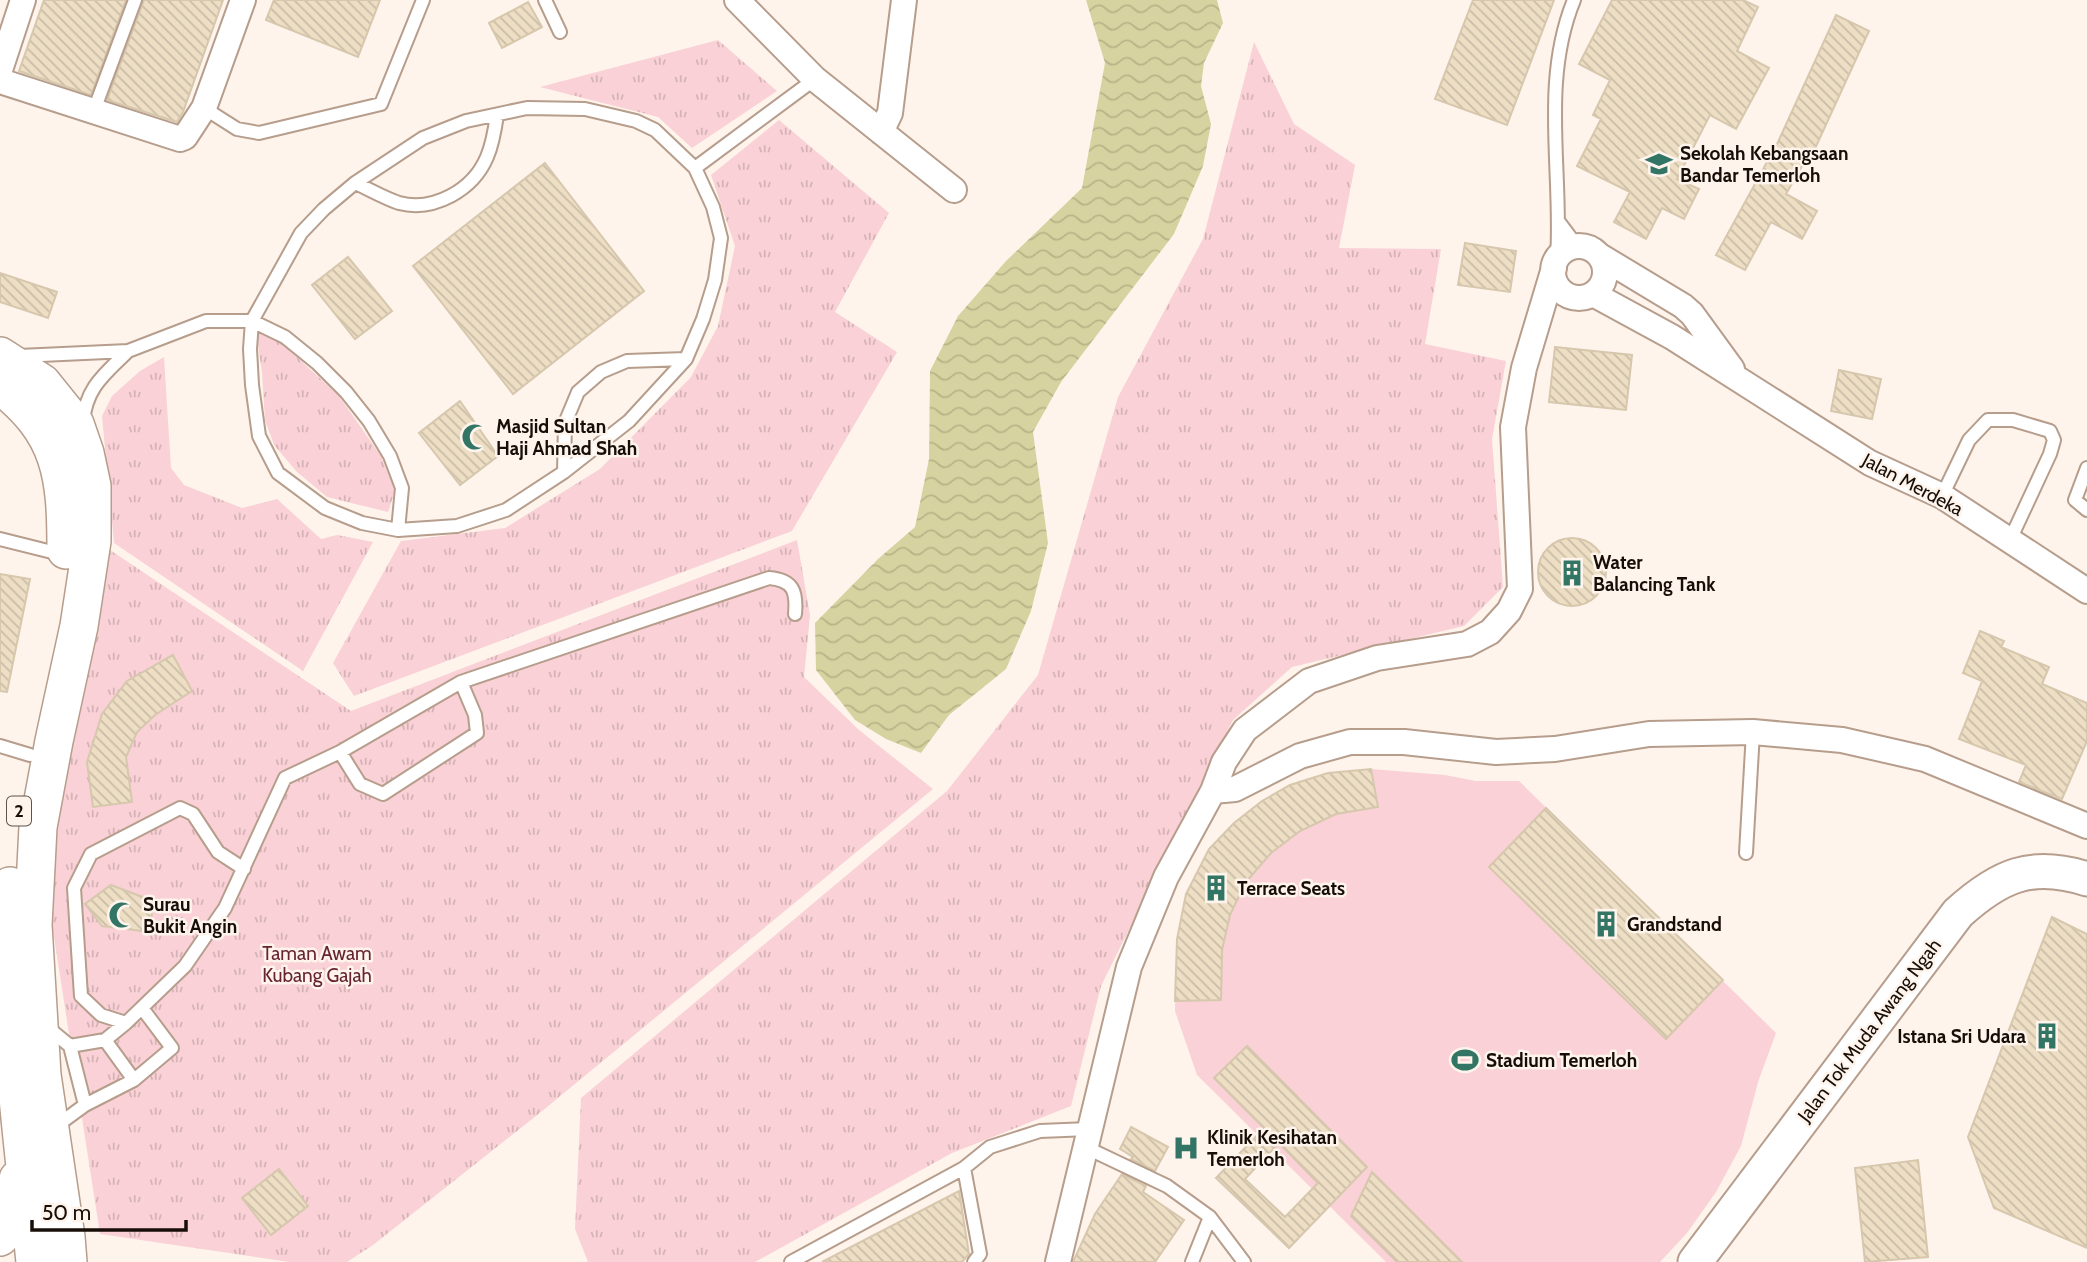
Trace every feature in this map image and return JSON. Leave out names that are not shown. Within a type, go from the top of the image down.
[{"type":"main road","name":"2","points":[[0,356],[42,383],[75,424],[92,486],[92,541],[79,626],[38,827],[33,925],[42,1075],[30,1210],[35,1262]]},
{"type":"main road","name":"2","points":[[0,385],[17,398],[49,439],[60,467],[66,500],[66,555],[54,640],[15,751],[7,940],[37,1139]]},
{"type":"main road","name":"Jalan Tok Muda Awang Ngah","points":[[1695,1262],[1958,913],[1985,889],[2015,874],[2048,872],[2087,879]]},
{"type":"main road","points":[[0,1237],[9,1222],[37,1139]]},
{"type":"main road","points":[[37,1139],[71,1254]]},
{"type":"main road","points":[[21,1262],[30,1210]]},
{"type":"street","points":[[0,70],[23,0]]},
{"type":"street","points":[[0,81],[180,139],[185,137],[204,108],[243,0]]},
{"type":"street","points":[[737,0],[816,79],[954,190]]},
{"type":"street","points":[[881,132],[890,113],[904,0]]},
{"type":"street","points":[[1572,257],[1604,262],[1605,277],[1593,294],[1577,298],[1569,296],[1556,285],[1572,257]]},
{"type":"street","points":[[1058,1262],[1129,967],[1166,877],[1213,791],[1224,762],[1245,730],[1309,681],[1377,658],[1467,644],[1490,632],[1509,611],[1520,589],[1513,427],[1524,368],[1538,323],[1572,257]]},
{"type":"street","name":"Jalan Merdeka","points":[[1572,257],[1683,306],[1692,314],[1739,378]]},
{"type":"street","name":"Jalan Merdeka","points":[[1593,294],[1672,337],[1870,463],[1941,496],[2087,591]]},
{"type":"street","points":[[1538,323],[1569,296]]},
{"type":"street","points":[[1213,791],[1235,789],[1300,756],[1350,742],[1404,742],[1496,752],[1555,749],[1649,734],[1753,732],[1842,740],[1925,759],[2087,826]]},
{"type":"lane","points":[[93,113],[135,0]]},
{"type":"lane","points":[[204,108],[237,129],[259,133],[381,104],[423,0]]},
{"type":"lane","points":[[545,0],[561,32]]},
{"type":"lane","points":[[1572,257],[1559,222],[1555,172],[1555,83],[1564,24],[1574,0]]},
{"type":"lane","points":[[695,168],[816,79]]},
{"type":"lane","points":[[527,108],[605,112],[654,130],[695,168],[713,207],[721,238],[715,280],[703,319],[686,359],[629,421],[564,472],[506,510],[457,526],[398,530],[362,523],[324,508],[278,473],[272,465],[259,436],[251,385],[252,321],[301,233],[324,208],[355,183],[423,138],[466,121],[497,115],[527,108]]},
{"type":"lane","points":[[355,183],[398,202],[419,205],[442,200],[471,181],[486,159],[494,136],[497,115]]},
{"type":"lane","points":[[1559,222],[1572,257]]},
{"type":"lane","points":[[0,356],[128,351],[206,321],[252,321],[285,337],[317,363],[346,391],[369,421],[390,456],[402,488],[398,530]]},
{"type":"lane","points":[[85,453],[83,420],[87,396],[128,351]]},
{"type":"lane","points":[[564,472],[565,423],[578,392],[601,372],[627,362],[686,359]]},
{"type":"lane","points":[[1941,496],[1969,440],[1988,420],[2013,420],[2050,431],[2054,440],[2050,454],[2010,540]]},
{"type":"lane","points":[[2087,468],[2075,500],[2087,510]]},
{"type":"lane","points":[[0,539],[66,555]]},
{"type":"lane","points":[[70,1046],[105,1040],[185,966],[225,908],[285,778],[340,752],[461,682],[769,578],[781,579],[791,587],[796,598],[795,614]]},
{"type":"lane","points":[[340,752],[359,785],[383,794],[477,733],[475,715],[461,682]]},
{"type":"lane","points":[[1746,853],[1753,732]]},
{"type":"lane","points":[[126,1023],[101,1015],[81,996],[74,888],[91,854],[180,808],[193,814],[218,852],[244,869]]},
{"type":"lane","points":[[37,1139],[85,1105],[134,1080],[172,1048],[142,1008]]},
{"type":"lane","points":[[38,1021],[70,1046],[85,1105]]},
{"type":"lane","points":[[105,1040],[134,1080]]},
{"type":"lane","points":[[791,1262],[964,1168],[990,1147],[1040,1131],[1087,1138],[1167,1186],[1210,1217],[1244,1262]]},
{"type":"lane","points":[[964,1168],[980,1254],[974,1262]]},
{"type":"lane","points":[[1192,1262],[1210,1217]]},
{"type":"green space","points":[[718,40],[777,91],[692,148],[658,117],[540,87]]},
{"type":"green space","points":[[1254,42],[1294,124],[1355,165],[1339,248],[1441,249],[1425,344],[1506,361],[1492,439],[1503,587],[1464,626],[1292,667],[1233,720],[1101,986],[1071,1106],[952,1153],[755,1262],[588,1262],[575,1229],[581,1098],[947,791],[1038,675],[1118,397],[1203,239]]},
{"type":"green space","points":[[779,120],[889,213],[835,312],[897,352],[792,531],[354,696],[333,663],[401,541],[505,528],[600,469],[691,377],[718,326],[735,246],[711,175]]},
{"type":"green space","points":[[256,330],[284,345],[339,396],[381,456],[395,491],[388,512],[327,497],[297,472],[274,445],[265,420]]},
{"type":"green space","points":[[164,357],[171,468],[184,485],[242,508],[277,499],[321,539],[337,535],[373,542],[303,671],[114,543],[102,416],[112,396],[140,371]]},
{"type":"green space","name":"Taman Awam Kubang Gajah","points":[[797,540],[810,615],[804,677],[859,730],[933,789],[536,1116],[373,1245],[347,1262],[289,1262],[100,1234],[43,866],[107,548],[351,711]]},
{"type":"green space","points":[[1371,769],[1445,775],[1476,781],[1519,781],[1776,1033],[1758,1082],[1741,1146],[1716,1192],[1687,1233],[1660,1262],[1386,1262],[1197,1075],[1175,1011],[1177,939],[1186,894],[1209,849],[1234,823],[1262,801],[1290,785],[1328,773]]},
{"type":"water","points":[[1086,0],[1217,0],[1223,23],[1204,63],[1201,86],[1211,124],[1203,166],[1174,234],[1061,382],[1033,432],[1048,543],[1031,611],[1006,669],[949,715],[921,753],[886,739],[855,720],[816,670],[815,623],[878,559],[915,527],[929,459],[930,371],[958,316],[1006,261],[1082,188],[1105,63]]},
{"type":"building","points":[[44,0],[126,0],[91,95],[19,71]]},
{"type":"building","points":[[144,0],[223,0],[177,122],[107,100]]},
{"type":"building","points":[[274,0],[380,0],[358,57],[266,20]]},
{"type":"building","points":[[1473,0],[1554,0],[1507,125],[1435,99]]},
{"type":"building","points":[[1612,0],[1743,0],[1758,7],[1737,51],[1769,68],[1736,129],[1710,115],[1677,179],[1699,189],[1684,219],[1662,208],[1646,239],[1614,222],[1630,192],[1577,166],[1601,119],[1593,115],[1610,80],[1579,64]]},
{"type":"building","points":[[528,2],[542,27],[502,48],[489,23]]},
{"type":"building","points":[[1836,15],[1869,31],[1813,153],[1810,152],[1786,194],[1817,211],[1802,239],[1771,222],[1745,270],[1716,255],[1778,142]]},
{"type":"building","points":[[545,163],[644,291],[513,394],[413,266]]},
{"type":"building","points":[[1465,243],[1516,251],[1510,292],[1458,285]]},
{"type":"building","points":[[348,257],[392,311],[355,339],[312,285]]},
{"type":"building","points":[[0,273],[57,292],[48,318],[0,302]]},
{"type":"building","points":[[1555,347],[1632,355],[1626,410],[1549,402]]},
{"type":"building","points":[[1839,370],[1881,379],[1872,419],[1831,411]]},
{"type":"building","points":[[460,401],[498,456],[460,485],[419,433]]},
{"type":"building","name":"Water Balancing Tank","points":[[1572,538],[1585,541],[1596,548],[1603,559],[1606,572],[1603,585],[1596,596],[1585,603],[1572,606],[1559,603],[1548,596],[1541,585],[1538,572],[1541,559],[1548,548],[1559,541]]},
{"type":"building","points":[[0,574],[30,579],[7,692],[0,691]]},
{"type":"building","points":[[1980,631],[2004,641],[2001,647],[2049,667],[2042,684],[2087,703],[2087,741],[2062,799],[2019,782],[2026,765],[1959,739],[1982,681],[1963,673]]},
{"type":"building","points":[[173,655],[192,691],[155,715],[137,732],[126,757],[132,802],[93,807],[87,762],[102,714],[127,681]]},
{"type":"building","name":"Terrace Seats","points":[[1371,769],[1378,807],[1336,814],[1300,831],[1271,853],[1245,883],[1230,915],[1222,950],[1221,1000],[1175,1001],[1177,939],[1186,894],[1209,849],[1234,823],[1262,801],[1290,785],[1328,773]]},
{"type":"building","name":"Grandstand","points":[[1546,808],[1723,980],[1666,1039],[1489,867]]},
{"type":"building","name":"Surau Bukit Angin","points":[[111,885],[153,901],[150,932],[102,926],[85,904]]},
{"type":"building","name":"Istana Sri Udara","points":[[2052,917],[2087,934],[2087,1248],[1994,1208],[1968,1137]]},
{"type":"building","points":[[1247,1046],[1367,1167],[1289,1248],[1216,1178],[1264,1128],[1214,1078]],"holes":[[[1279,1143],[1318,1183],[1285,1217],[1245,1179]]]},
{"type":"building","points":[[1131,1127],[1168,1147],[1155,1171],[1131,1159],[1133,1157],[1120,1149]]},
{"type":"building","points":[[1918,1160],[1928,1257],[1865,1262],[1855,1168]]},
{"type":"building","points":[[279,1169],[308,1206],[271,1235],[242,1198]]},
{"type":"building","points":[[1372,1172],[1462,1262],[1397,1262],[1351,1216]]},
{"type":"building","points":[[1122,1174],[1146,1186],[1143,1192],[1184,1220],[1155,1262],[1073,1262],[1095,1214]]},
{"type":"building","points":[[959,1191],[969,1254],[962,1262],[822,1262]]},
{"type":"place","name":"Sekolah Kebangsaan Bandar Temerloh","points":[[1659,164]]},
{"type":"place","name":"Masjid Sultan Haji Ahmad Shah","points":[[475,437]]},
{"type":"place","name":"Water Balancing Tank","points":[[1572,573]]},
{"type":"place","name":"Terrace Seats","points":[[1216,888]]},
{"type":"place","name":"Surau Bukit Angin","points":[[122,915]]},
{"type":"place","name":"Grandstand","points":[[1606,924]]},
{"type":"place","name":"Istana Sri Udara","points":[[2047,1036]]},
{"type":"place","name":"Stadium Temerloh","points":[[1465,1060]]},
{"type":"place","name":"Klinik Kesihatan Temerloh","points":[[1186,1148]]}]
